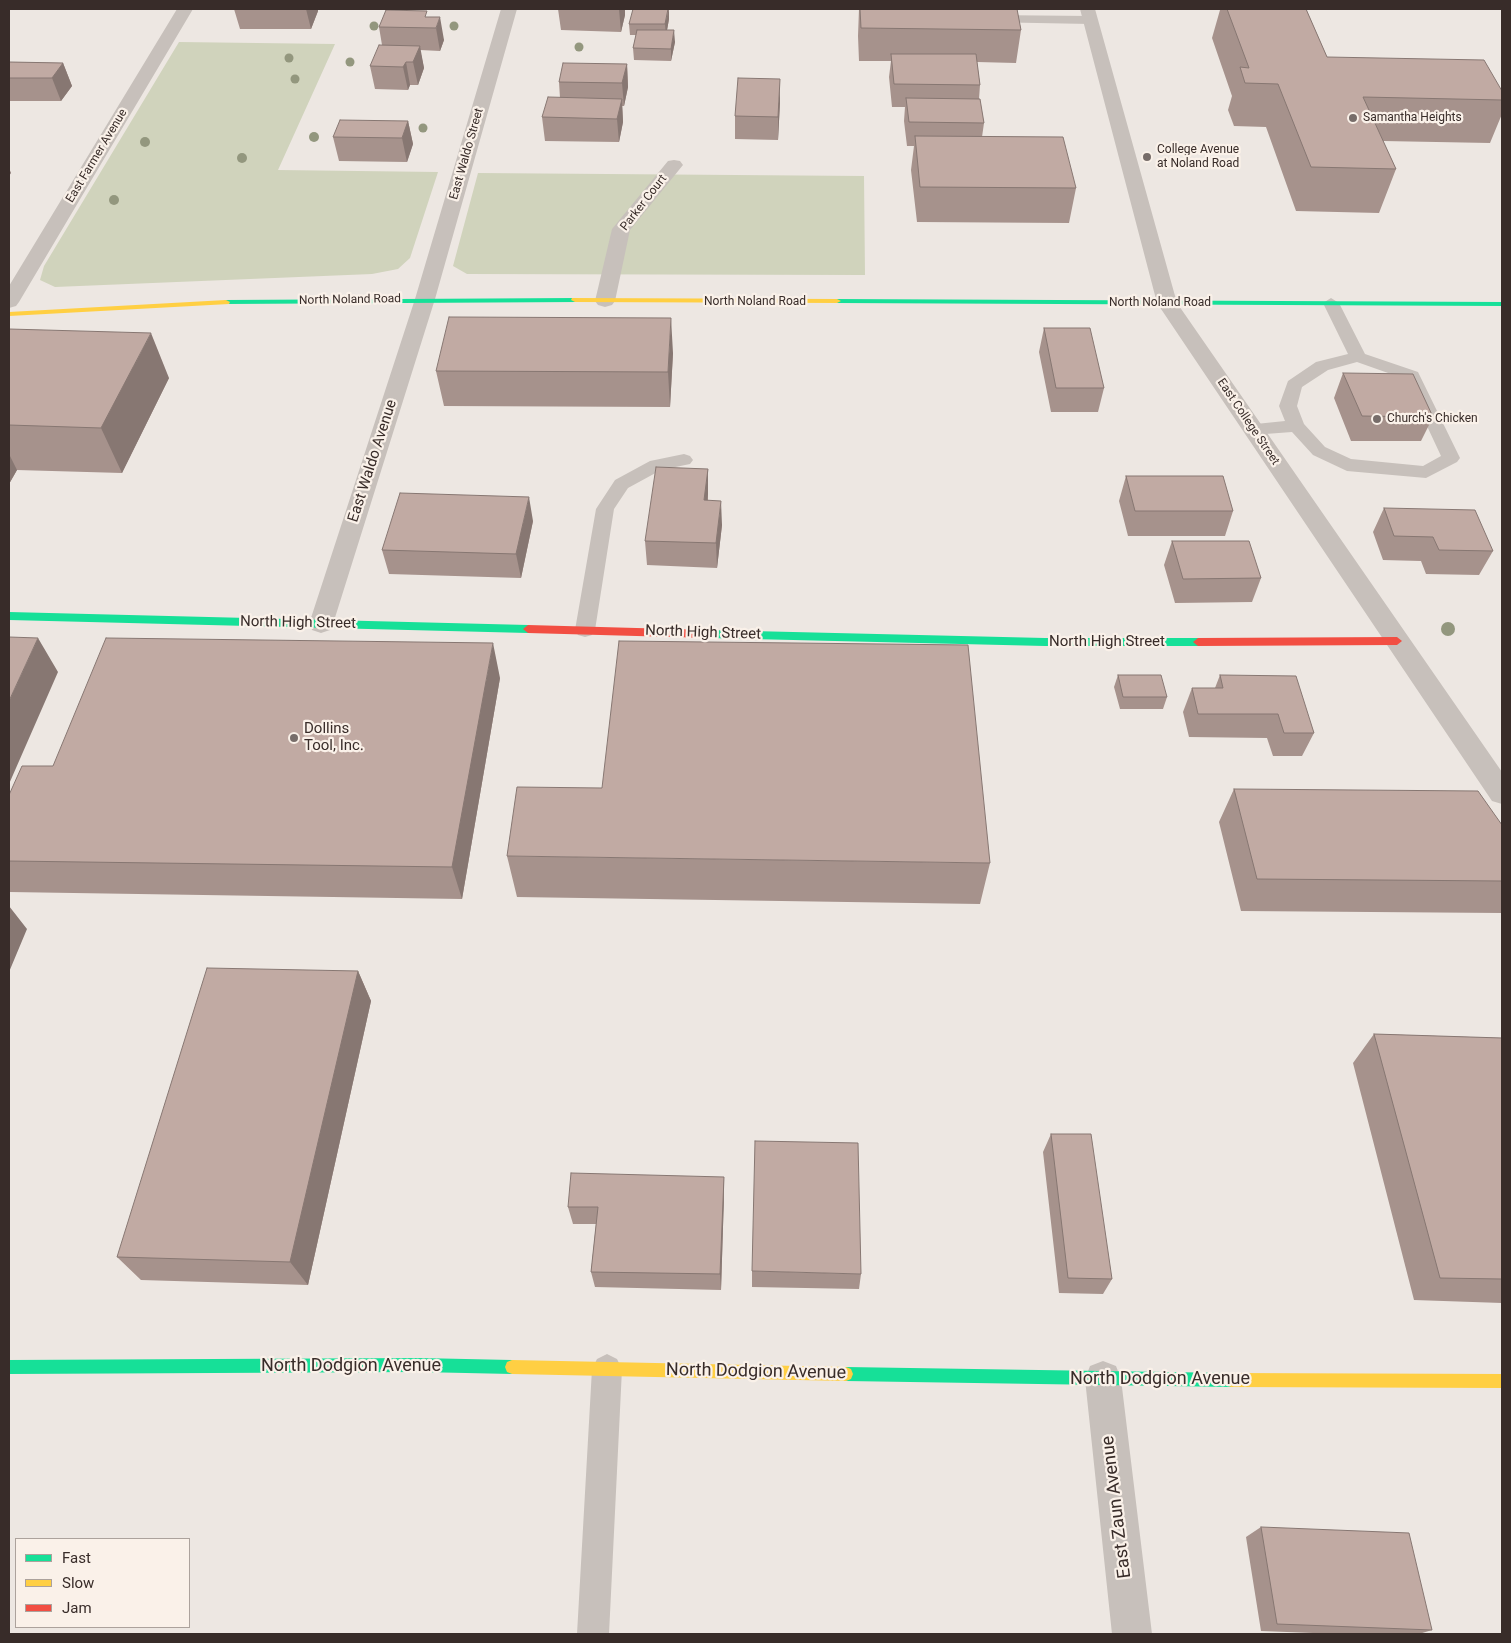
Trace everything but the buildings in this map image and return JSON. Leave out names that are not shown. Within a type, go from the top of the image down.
[{"type":"street","name":"East Farmer Avenue","points":[[9,302],[184,9]]},
{"type":"street","name":"East Waldo Street","points":[[425,299],[497,46],[510,9]]},
{"type":"street","name":"East College Street","points":[[1088,14],[1167,303],[1396,641],[1502,793]]},
{"type":"street","name":"Parker Court","points":[[605,301],[621,230],[674,165]]},
{"type":"street","name":"North Noland Road","points":[[9,314],[207,302],[425,299],[1502,304]]},
{"type":"street","name":"East Waldo Avenue","points":[[321,624],[425,299]]},
{"type":"street","name":"North High Street","points":[[9,616],[1045,642],[1396,641]]},
{"type":"street","name":"North Dodgion Avenue","points":[[9,1367],[419,1365],[1103,1379],[1502,1381]]},
{"type":"street","name":"East Zaun Avenue","points":[[1103,1379],[1132,1634]]},
{"type":"lane","points":[[974,19],[1088,14]]},
{"type":"lane","points":[[1331,304],[1358,357]]},
{"type":"lane","points":[[1358,357],[1412,376],[1451,458],[1426,472],[1347,465],[1319,450],[1296,426],[1288,406],[1294,385],[1322,366],[1358,357]]},
{"type":"lane","points":[[1252,429],[1296,426]]},
{"type":"lane","points":[[585,630],[604,509],[622,484],[656,465],[684,460]]},
{"type":"lane","points":[[593,1634],[607,1369]]},
{"type":"green space","points":[[179,42],[335,44],[278,170],[438,172],[410,258],[398,269],[372,274],[55,287],[40,280],[44,266]]},
{"type":"green space","points":[[478,173],[864,176],[865,275],[467,274],[453,266]]},
{"type":"traffic: fast","points":[[226,302],[575,300]]},
{"type":"traffic: fast","points":[[837,301],[1502,304]]},
{"type":"traffic: fast","points":[[9,616],[528,629]]},
{"type":"traffic: fast","points":[[709,634],[1045,642],[1198,642]]},
{"type":"traffic: fast","points":[[9,1367],[419,1365],[512,1367]]},
{"type":"traffic: fast","points":[[846,1374],[1231,1380]]},
{"type":"traffic: slow","points":[[575,300],[837,301]]},
{"type":"traffic: slow","points":[[9,314],[226,302]]},
{"type":"traffic: slow","points":[[512,1367],[846,1374]]},
{"type":"traffic: slow","points":[[1231,1380],[1502,1381]]},
{"type":"traffic: jam","points":[[528,629],[709,634]]},
{"type":"traffic: jam","points":[[1198,642],[1397,641]]},
{"type":"place","name":"Samantha Heights","points":[[1353,118]]},
{"type":"place","name":"College Avenue at Noland Road","points":[[1147,157]]},
{"type":"place","name":"Church's Chicken","points":[[1377,419]]},
{"type":"place","name":"Dollins Tool, Inc.","points":[[294,738]]}]
